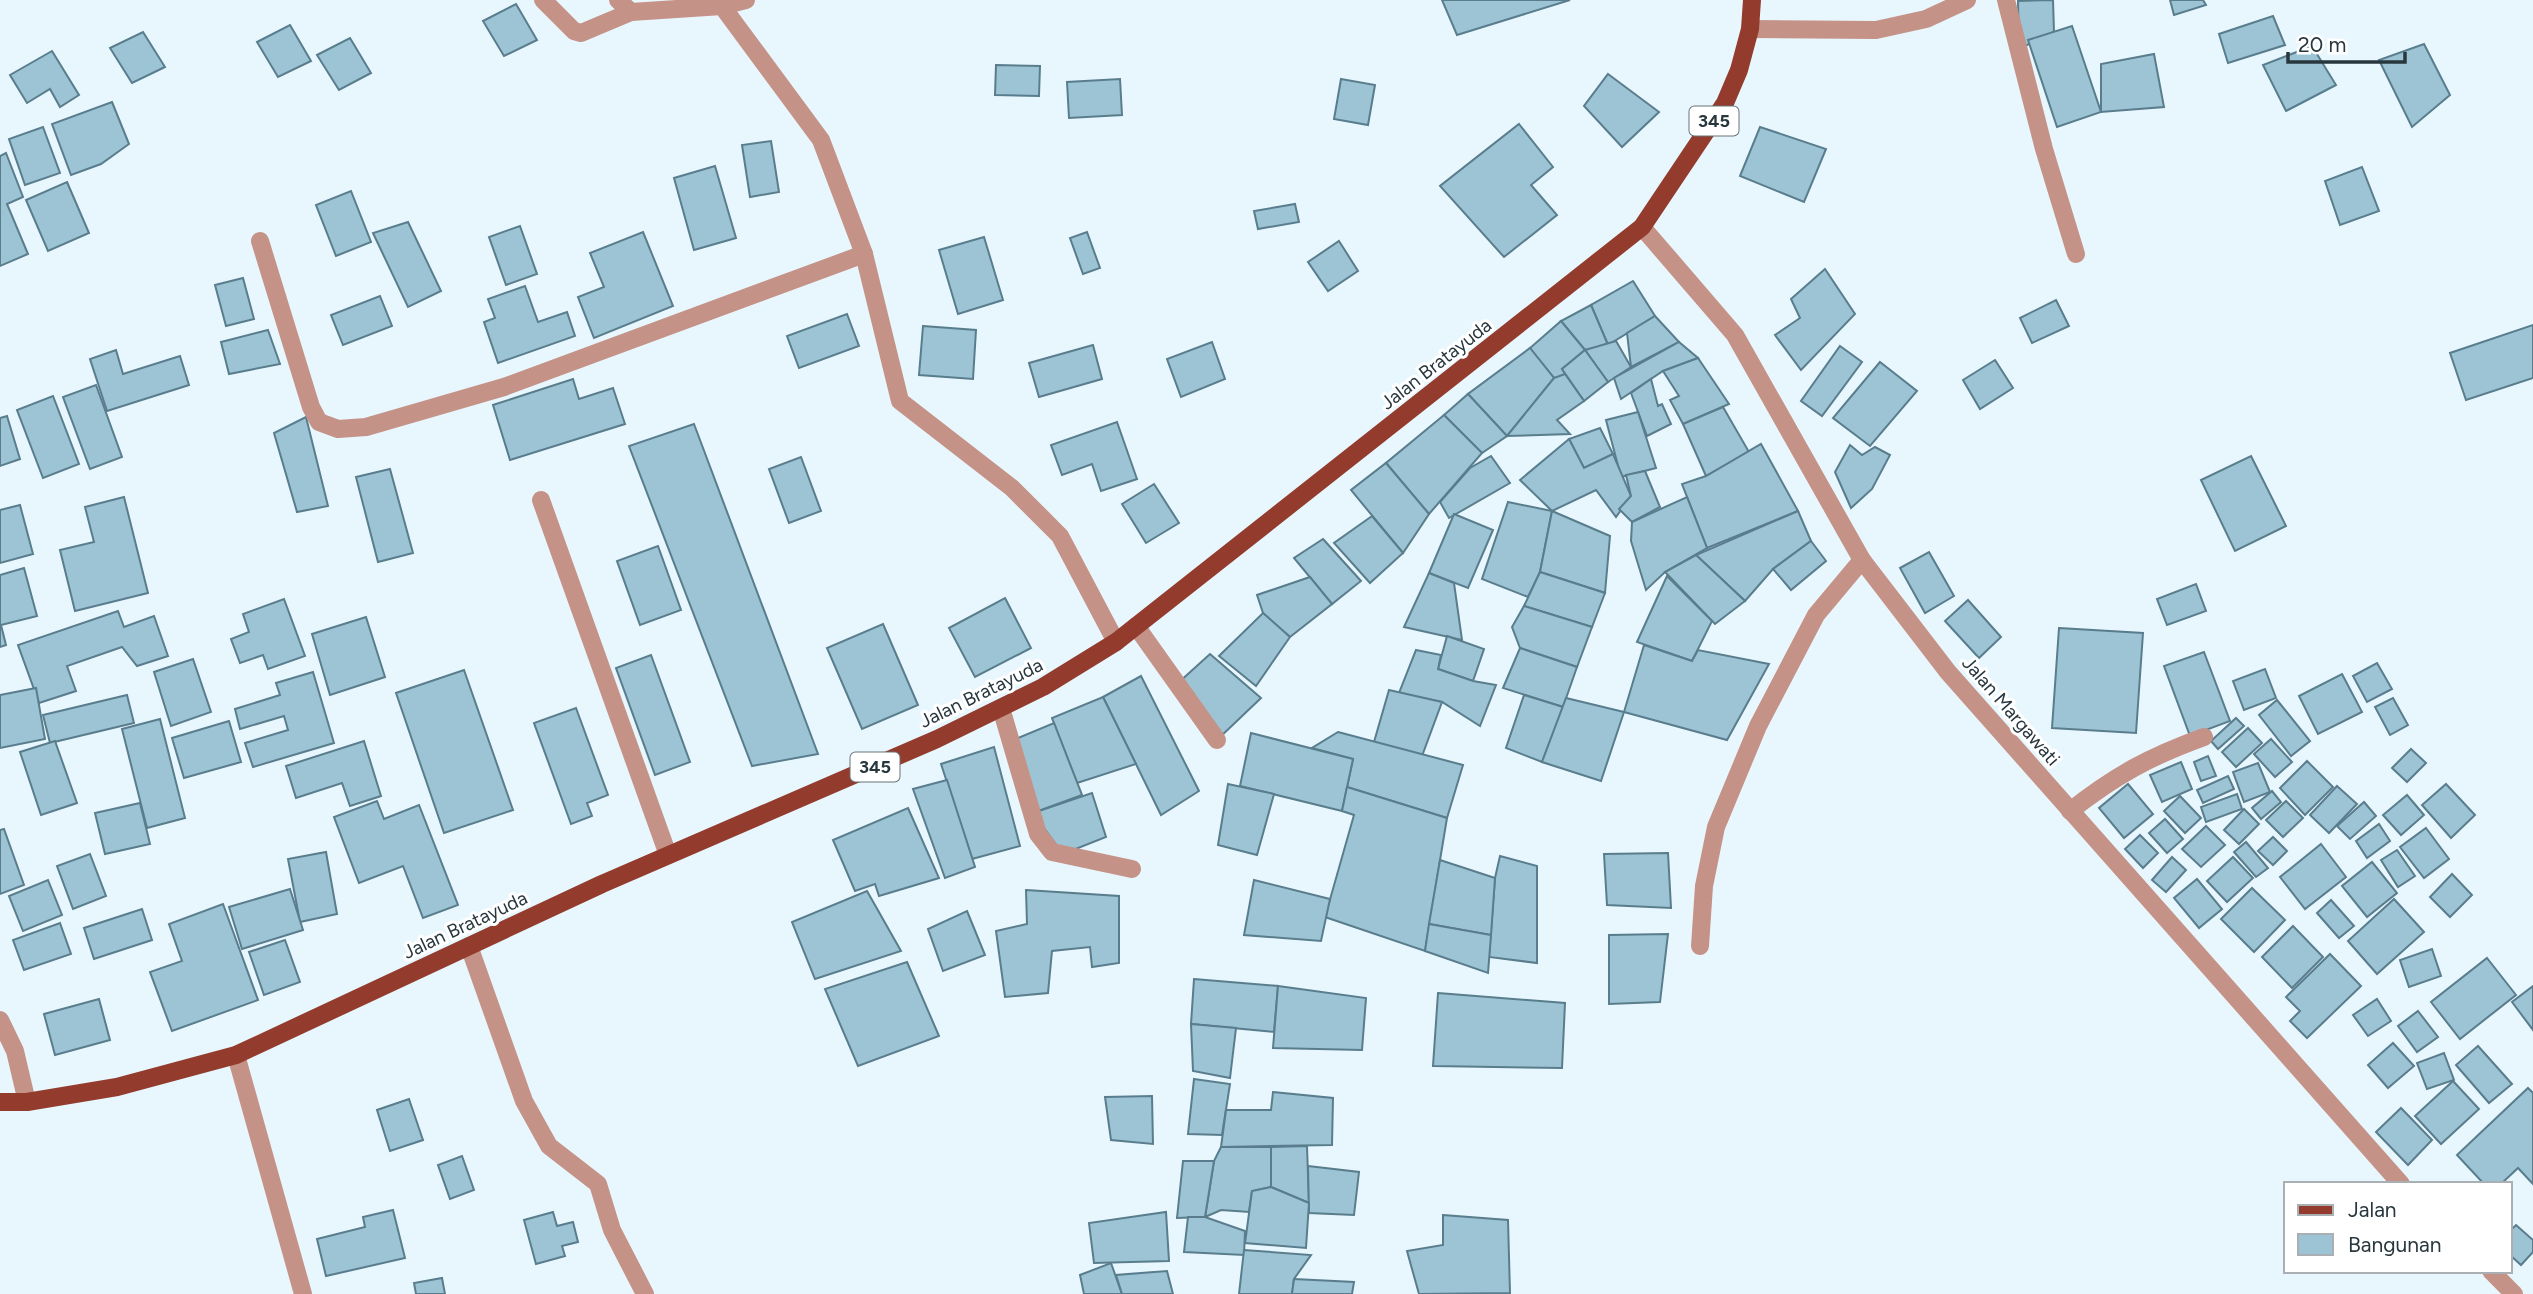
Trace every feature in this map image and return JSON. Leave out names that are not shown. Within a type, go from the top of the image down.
[{"type":"main road","name":"Jalan Bratayuda","points":[[0,1102],[27,1102],[117,1087],[236,1055],[668,855],[876,766],[1001,708],[1083,664],[1116,642],[1642,227],[1725,103],[1739,70],[1750,29],[1752,0]]},
{"type":"street","points":[[543,0],[574,31],[581,33],[624,6],[722,6],[746,0]]},
{"type":"street","points":[[1750,29],[1876,30],[1926,19],[1967,0]]},
{"type":"street","points":[[2006,0],[2044,149],[2076,254]]},
{"type":"street","points":[[722,6],[821,140],[864,254],[900,401],[1012,488],[1049,523],[1060,536],[1116,642]]},
{"type":"street","name":"Jalan Margawati","points":[[1642,227],[1735,335],[1862,560],[1948,672],[2400,1182]]},
{"type":"street","points":[[260,241],[311,407],[319,422],[338,429],[366,427],[504,387],[864,254]]},
{"type":"street","points":[[541,500],[668,855]]},
{"type":"street","points":[[1700,946],[1704,886],[1716,827],[1758,726],[1816,615],[1862,560]]},
{"type":"street","points":[[1136,626],[1217,740]]},
{"type":"street","points":[[1001,708],[1038,834],[1046,846],[1052,852],[1132,869]]},
{"type":"street","points":[[2070,811],[2136,764],[2163,751],[2204,737]]},
{"type":"street","points":[[469,946],[524,1101],[549,1146],[598,1184],[612,1230],[645,1294]]},
{"type":"street","points":[[0,1020],[15,1051],[27,1102]]},
{"type":"street","points":[[236,1055],[303,1294]]},
{"type":"street","points":[[2493,1273],[2514,1294]]},
{"type":"building","points":[[1442,0],[1570,0],[1457,35]]},
{"type":"building","points":[[2053,0],[2054,32],[2019,49],[2018,1]]},
{"type":"building","points":[[2170,0],[2203,0],[2206,5],[2174,15]]},
{"type":"building","points":[[516,4],[537,40],[504,56],[483,21]]},
{"type":"building","points":[[2273,16],[2285,45],[2228,63],[2219,34]]},
{"type":"building","points":[[290,25],[311,61],[278,77],[257,42]]},
{"type":"building","points":[[2072,26],[2101,112],[2057,127],[2028,40]]},
{"type":"building","points":[[143,32],[165,67],[132,83],[110,48]]},
{"type":"building","points":[[350,38],[371,73],[339,90],[317,55]]},
{"type":"building","points":[[2424,44],[2450,95],[2412,127],[2379,60]]},
{"type":"building","points":[[2312,46],[2336,85],[2286,111],[2263,65]]},
{"type":"building","points":[[52,51],[79,95],[60,107],[50,89],[27,103],[10,75]]},
{"type":"building","points":[[2154,54],[2164,107],[2101,112],[2101,64]]},
{"type":"building","points":[[996,65],[1040,66],[1039,96],[995,95]]},
{"type":"building","points":[[1608,74],[1659,112],[1622,147],[1584,106]]},
{"type":"building","points":[[1120,79],[1122,115],[1069,118],[1067,82]]},
{"type":"building","points":[[1341,79],[1375,85],[1368,125],[1334,119]]},
{"type":"building","points":[[112,102],[129,144],[101,164],[71,175],[52,124]]},
{"type":"building","points":[[1519,124],[1553,167],[1531,185],[1557,215],[1504,257],[1440,186]]},
{"type":"building","points":[[43,127],[60,173],[25,185],[9,139]]},
{"type":"building","points":[[1760,127],[1826,149],[1804,202],[1740,176]]},
{"type":"building","points":[[771,141],[779,192],[750,197],[742,145]]},
{"type":"building","points":[[6,153],[23,197],[7,204],[28,254],[0,266],[0,156]]},
{"type":"building","points":[[715,166],[736,238],[694,250],[674,178]]},
{"type":"building","points":[[2362,167],[2379,211],[2340,225],[2325,181]]},
{"type":"building","points":[[67,182],[89,233],[48,251],[26,200]]},
{"type":"building","points":[[351,191],[371,242],[336,256],[316,205]]},
{"type":"building","points":[[1295,204],[1299,222],[1258,229],[1254,211]]},
{"type":"building","points":[[408,222],[441,291],[408,307],[373,233]]},
{"type":"building","points":[[520,226],[537,274],[506,285],[489,237]]},
{"type":"building","points":[[643,232],[673,306],[594,338],[578,297],[604,287],[590,253]]},
{"type":"building","points":[[1087,232],[1100,268],[1083,274],[1070,238]]},
{"type":"building","points":[[984,237],[1003,300],[958,314],[939,250]]},
{"type":"building","points":[[1339,241],[1358,271],[1328,291],[1308,262]]},
{"type":"building","points":[[1825,269],[1855,314],[1801,370],[1775,335],[1800,318],[1791,299]]},
{"type":"building","points":[[243,278],[254,319],[226,326],[215,285]]},
{"type":"building","points":[[1633,281],[1655,316],[1608,345],[1591,305]]},
{"type":"building","points":[[525,286],[538,322],[567,312],[575,336],[498,363],[484,322],[495,318],[488,299]]},
{"type":"building","points":[[380,296],[392,326],[343,345],[331,315]]},
{"type":"building","points":[[2056,300],[2069,326],[2032,343],[2020,318]]},
{"type":"building","points":[[1591,305],[1608,345],[1585,350],[1561,321]]},
{"type":"building","points":[[847,314],[859,346],[799,368],[787,336]]},
{"type":"building","points":[[1655,316],[1679,342],[1631,367],[1627,333]]},
{"type":"building","points":[[1561,321],[1585,350],[1562,369],[1566,375],[1554,378],[1530,348]]},
{"type":"building","points":[[2533,325],[2533,378],[2466,400],[2450,353]]},
{"type":"building","points":[[923,326],[976,330],[973,379],[919,375]]},
{"type":"building","points":[[268,330],[280,364],[229,374],[221,342]]},
{"type":"building","points":[[1616,341],[1631,367],[1608,382],[1585,350]]},
{"type":"building","points":[[1212,342],[1225,379],[1181,397],[1167,359]]},
{"type":"building","points":[[1679,342],[1698,358],[1663,371],[1621,399],[1614,378]]},
{"type":"building","points":[[1093,345],[1102,379],[1039,397],[1029,363]]},
{"type":"building","points":[[1840,346],[1862,362],[1822,416],[1801,401]]},
{"type":"building","points":[[1530,348],[1554,378],[1507,436],[1468,394]]},
{"type":"building","points":[[116,350],[123,374],[180,356],[189,385],[107,411],[90,359]]},
{"type":"building","points":[[1585,350],[1608,382],[1584,401],[1562,369]]},
{"type":"building","points":[[1698,358],[1729,404],[1683,424],[1670,400],[1679,396],[1663,371]]},
{"type":"building","points":[[1995,360],[2013,388],[1980,409],[1963,380]]},
{"type":"building","points":[[1880,362],[1917,391],[1870,446],[1833,418]]},
{"type":"building","points":[[1565,374],[1584,401],[1557,420],[1570,434],[1507,436],[1554,378]]},
{"type":"building","points":[[573,379],[579,399],[613,388],[625,424],[510,460],[493,405]]},
{"type":"building","points":[[1651,379],[1658,406],[1662,404],[1671,424],[1647,436],[1631,393]]},
{"type":"building","points":[[96,385],[122,457],[90,469],[63,397]]},
{"type":"building","points":[[1468,394],[1507,436],[1482,453],[1444,415]]},
{"type":"building","points":[[53,396],[79,464],[43,478],[17,410]]},
{"type":"building","points":[[1723,407],[1749,452],[1706,476],[1683,424]]},
{"type":"building","points":[[1638,412],[1656,468],[1621,477],[1606,420]]},
{"type":"building","points":[[1444,415],[1482,453],[1429,514],[1386,463]]},
{"type":"building","points":[[7,416],[20,459],[0,466],[0,418]]},
{"type":"building","points":[[306,417],[328,506],[297,512],[274,433]]},
{"type":"building","points":[[1117,422],[1137,479],[1101,491],[1092,464],[1062,475],[1051,445]]},
{"type":"building","points":[[694,424],[818,754],[752,766],[629,446]]},
{"type":"building","points":[[1600,428],[1613,454],[1584,468],[1569,439]]},
{"type":"building","points":[[1569,439],[1584,468],[1613,454],[1631,496],[1616,517],[1596,490],[1552,511],[1520,480]]},
{"type":"building","points":[[1761,444],[1798,511],[1707,548],[1682,484],[1706,476]]},
{"type":"building","points":[[1850,445],[1862,455],[1875,447],[1890,455],[1872,489],[1851,508],[1835,472]]},
{"type":"building","points":[[1491,456],[1510,483],[1449,518],[1440,502],[1470,468]]},
{"type":"building","points":[[2251,456],[2286,526],[2235,551],[2201,480]]},
{"type":"building","points":[[801,457],[821,511],[789,523],[769,469]]},
{"type":"building","points":[[1386,463],[1429,514],[1403,553],[1351,490]]},
{"type":"building","points":[[390,469],[413,553],[378,562],[356,477]]},
{"type":"building","points":[[1645,471],[1660,507],[1632,522],[1619,509],[1631,496],[1626,475]]},
{"type":"building","points":[[1154,484],[1179,523],[1146,543],[1122,504]]},
{"type":"building","points":[[124,497],[148,593],[75,611],[60,550],[94,542],[85,507]]},
{"type":"building","points":[[1687,497],[1707,548],[1665,572],[1646,590],[1631,541],[1632,522]]},
{"type":"building","points":[[1508,502],[1552,511],[1540,572],[1528,597],[1482,579]]},
{"type":"building","points":[[20,505],[33,554],[0,563],[0,510]]},
{"type":"building","points":[[1552,511],[1610,536],[1605,593],[1540,572]]},
{"type":"building","points":[[1798,511],[1811,541],[1773,569],[1745,601],[1696,555]]},
{"type":"building","points":[[1454,514],[1493,530],[1468,588],[1429,573]]},
{"type":"building","points":[[1372,516],[1403,553],[1370,583],[1334,543]]},
{"type":"building","points":[[1323,539],[1361,581],[1332,604],[1294,558]]},
{"type":"building","points":[[1811,541],[1826,561],[1791,590],[1773,569]]},
{"type":"building","points":[[658,546],[681,610],[640,625],[617,561]]},
{"type":"building","points":[[1929,552],[1954,596],[1925,613],[1900,568]]},
{"type":"building","points":[[1696,555],[1745,601],[1715,624],[1665,572]]},
{"type":"building","points":[[24,568],[37,616],[1,625],[6,645],[0,647],[0,575]]},
{"type":"building","points":[[1540,572],[1605,593],[1592,627],[1524,606]]},
{"type":"building","points":[[1429,573],[1454,583],[1462,640],[1404,627]]},
{"type":"building","points":[[1667,576],[1712,621],[1692,661],[1637,642]]},
{"type":"building","points":[[1310,577],[1332,604],[1290,637],[1263,613],[1257,595]]},
{"type":"building","points":[[2196,584],[2206,611],[2167,625],[2157,599]]},
{"type":"building","points":[[1005,598],[1031,648],[975,677],[949,628]]},
{"type":"building","points":[[284,599],[305,656],[268,669],[263,655],[240,663],[231,639],[249,632],[243,614]]},
{"type":"building","points":[[1968,600],[2001,637],[1979,658],[1945,621]]},
{"type":"building","points":[[1524,606],[1592,627],[1577,667],[1520,648],[1512,627]]},
{"type":"building","points":[[118,611],[124,627],[154,616],[168,656],[137,666],[122,647],[67,666],[76,691],[39,703],[18,645]]},
{"type":"building","points":[[1263,613],[1290,637],[1256,686],[1219,656]]},
{"type":"building","points":[[366,617],[385,677],[330,695],[312,634]]},
{"type":"building","points":[[883,624],[918,705],[862,729],[827,648]]},
{"type":"building","points":[[2059,628],[2143,633],[2136,733],[2052,728]]},
{"type":"building","points":[[1447,636],[1484,649],[1473,681],[1438,669]]},
{"type":"building","points":[[1644,645],[1692,661],[1698,650],[1769,664],[1727,740],[1624,712]]},
{"type":"building","points":[[1520,648],[1577,667],[1563,707],[1503,688]]},
{"type":"building","points":[[1416,650],[1441,655],[1438,669],[1473,681],[1496,685],[1480,726],[1442,702],[1399,693]]},
{"type":"building","points":[[2204,652],[2230,721],[2190,736],[2164,666]]},
{"type":"building","points":[[1210,654],[1261,698],[1217,740],[1177,684]]},
{"type":"building","points":[[651,655],[690,762],[655,775],[616,668]]},
{"type":"building","points":[[193,659],[211,712],[171,726],[154,672]]},
{"type":"building","points":[[2377,663],[2392,689],[2367,702],[2353,676]]},
{"type":"building","points":[[2265,669],[2276,698],[2244,710],[2233,681]]},
{"type":"building","points":[[464,670],[513,810],[444,833],[396,693]]},
{"type":"building","points":[[313,672],[334,743],[253,767],[245,743],[288,730],[284,716],[240,729],[235,709],[280,695],[276,683]]},
{"type":"building","points":[[2342,674],[2362,712],[2318,734],[2299,696]]},
{"type":"building","points":[[1141,676],[1199,791],[1161,815],[1103,697]]},
{"type":"building","points":[[36,688],[45,739],[0,748],[0,695]]},
{"type":"building","points":[[1389,690],[1442,702],[1422,756],[1374,742]]},
{"type":"building","points":[[127,695],[134,723],[50,743],[43,715]]},
{"type":"building","points":[[1524,695],[1563,707],[1542,762],[1506,748]]},
{"type":"building","points":[[1103,697],[1136,764],[1077,783],[1052,718]]},
{"type":"building","points":[[1566,698],[1624,712],[1601,781],[1542,762]]},
{"type":"building","points":[[2393,698],[2408,725],[2390,735],[2375,707]]},
{"type":"building","points":[[2277,700],[2310,741],[2291,756],[2259,715]]},
{"type":"building","points":[[576,708],[608,795],[587,803],[592,816],[571,824],[534,723]]},
{"type":"building","points":[[2236,718],[2244,726],[2218,749],[2211,741]]},
{"type":"building","points":[[160,719],[185,818],[147,828],[122,729]]},
{"type":"building","points":[[229,721],[241,762],[184,778],[172,738]]},
{"type":"building","points":[[1054,723],[1082,795],[1033,813],[1011,741]]},
{"type":"building","points":[[2248,728],[2262,743],[2236,767],[2222,752]]},
{"type":"building","points":[[1338,732],[1463,765],[1447,818],[1347,787],[1353,759],[1312,748]]},
{"type":"building","points":[[1251,733],[1353,759],[1342,811],[1240,786]]},
{"type":"building","points":[[2271,739],[2292,762],[2275,777],[2254,754]]},
{"type":"building","points":[[55,741],[77,803],[41,815],[20,752]]},
{"type":"building","points":[[364,741],[381,796],[350,806],[342,783],[296,798],[286,766]]},
{"type":"building","points":[[994,747],[1020,846],[972,859],[941,764]]},
{"type":"building","points":[[2411,749],[2426,763],[2407,782],[2392,768]]},
{"type":"building","points":[[2208,756],[2216,776],[2201,781],[2194,762]]},
{"type":"building","points":[[2307,761],[2333,787],[2305,815],[2280,788]]},
{"type":"building","points":[[2181,762],[2192,789],[2162,802],[2150,775]]},
{"type":"building","points":[[2258,763],[2270,792],[2244,802],[2233,772]]},
{"type":"building","points":[[2228,776],[2234,789],[2203,803],[2197,790]]},
{"type":"building","points":[[947,780],[975,867],[945,878],[913,789]]},
{"type":"building","points":[[1228,784],[1274,794],[1257,855],[1218,845]]},
{"type":"building","points":[[2128,784],[2153,814],[2124,838],[2099,808]]},
{"type":"building","points":[[2446,784],[2475,815],[2451,838],[2422,805]]},
{"type":"building","points":[[2337,786],[2357,804],[2329,833],[2310,815]]},
{"type":"building","points":[[1347,787],[1447,818],[1425,951],[1325,917],[1354,815],[1342,811]]},
{"type":"building","points":[[2272,791],[2281,802],[2261,819],[2252,808]]},
{"type":"building","points":[[1092,793],[1106,837],[1063,854],[1033,813]]},
{"type":"building","points":[[2237,794],[2242,809],[2206,822],[2201,807]]},
{"type":"building","points":[[2407,795],[2424,815],[2401,835],[2383,815]]},
{"type":"building","points":[[2180,796],[2201,818],[2185,833],[2164,811]]},
{"type":"building","points":[[377,801],[384,819],[419,805],[458,905],[423,918],[403,866],[359,883],[334,817]]},
{"type":"building","points":[[2286,801],[2303,818],[2283,837],[2266,820]]},
{"type":"building","points":[[2364,802],[2376,816],[2350,839],[2337,826]]},
{"type":"building","points":[[140,803],[150,844],[105,854],[95,813]]},
{"type":"building","points":[[908,808],[939,878],[879,896],[875,884],[855,891],[833,840]]},
{"type":"building","points":[[2244,809],[2259,824],[2239,844],[2224,830]]},
{"type":"building","points":[[2165,819],[2183,839],[2167,853],[2149,833]]},
{"type":"building","points":[[2379,824],[2390,841],[2367,858],[2356,841]]},
{"type":"building","points":[[2206,826],[2225,845],[2201,867],[2182,849]]},
{"type":"building","points":[[2426,828],[2449,859],[2424,878],[2400,847]]},
{"type":"building","points":[[4,829],[24,885],[0,894],[0,830]]},
{"type":"building","points":[[2140,835],[2158,853],[2143,868],[2125,849]]},
{"type":"building","points":[[2273,837],[2287,851],[2273,865],[2258,851]]},
{"type":"building","points":[[2246,842],[2268,868],[2256,877],[2234,852]]},
{"type":"building","points":[[2321,844],[2346,877],[2305,909],[2280,877]]},
{"type":"building","points":[[2397,850],[2415,876],[2398,887],[2381,860]]},
{"type":"building","points":[[326,852],[337,914],[300,922],[288,859]]},
{"type":"building","points":[[1668,853],[1671,908],[1607,905],[1604,854]]},
{"type":"building","points":[[90,854],[106,896],[73,909],[57,866]]},
{"type":"building","points":[[1500,856],[1537,866],[1537,963],[1489,957],[1495,878]]},
{"type":"building","points":[[2172,857],[2186,870],[2166,892],[2152,880]]},
{"type":"building","points":[[2233,857],[2253,878],[2227,902],[2207,881]]},
{"type":"building","points":[[1440,860],[1495,878],[1491,935],[1429,924]]},
{"type":"building","points":[[2372,862],[2397,893],[2367,917],[2342,886]]},
{"type":"building","points":[[2452,874],[2472,895],[2450,917],[2430,897]]},
{"type":"building","points":[[2197,879],[2222,909],[2199,928],[2174,898]]},
{"type":"building","points":[[48,880],[62,915],[23,931],[9,896]]},
{"type":"building","points":[[1254,880],[1330,899],[1321,941],[1244,935]]},
{"type":"building","points":[[2252,888],[2285,920],[2254,952],[2221,919]]},
{"type":"building","points":[[290,889],[303,930],[242,949],[229,907]]},
{"type":"building","points":[[1026,890],[1119,896],[1119,963],[1092,967],[1090,947],[1052,951],[1048,993],[1005,997],[996,931],[1027,924]]},
{"type":"building","points":[[867,891],[901,951],[815,979],[792,922]]},
{"type":"building","points":[[2394,899],[2424,932],[2377,974],[2348,941]]},
{"type":"building","points":[[2331,900],[2354,926],[2339,938],[2317,913]]},
{"type":"building","points":[[223,904],[258,1000],[172,1031],[150,972],[182,961],[169,924]]},
{"type":"building","points":[[142,909],[152,940],[94,959],[84,928]]},
{"type":"building","points":[[967,911],[985,955],[943,971],[928,929]]},
{"type":"building","points":[[60,923],[71,954],[24,970],[13,940]]},
{"type":"building","points":[[1429,924],[1491,935],[1488,973],[1425,951]]},
{"type":"building","points":[[2293,926],[2323,957],[2292,988],[2262,957]]},
{"type":"building","points":[[1668,934],[1660,1002],[1609,1004],[1609,935]]},
{"type":"building","points":[[285,940],[300,982],[264,995],[249,952]]},
{"type":"building","points":[[2432,949],[2441,976],[2409,987],[2400,960]]},
{"type":"building","points":[[2330,954],[2361,986],[2307,1038],[2290,1021],[2300,1011],[2286,997]]},
{"type":"building","points":[[2487,958],[2516,995],[2460,1039],[2431,1002]]},
{"type":"building","points":[[907,962],[939,1036],[858,1066],[825,989]]},
{"type":"building","points":[[1194,979],[1278,986],[1274,1032],[1191,1024]]},
{"type":"building","points":[[1278,986],[1366,998],[1362,1050],[1273,1048]]},
{"type":"building","points":[[2533,986],[2533,1030],[2512,1002]]},
{"type":"building","points":[[1438,993],[1565,1003],[1562,1068],[1433,1066]]},
{"type":"building","points":[[99,999],[110,1040],[55,1055],[44,1014]]},
{"type":"building","points":[[2377,999],[2391,1021],[2368,1036],[2353,1015]]},
{"type":"building","points":[[2418,1011],[2438,1037],[2417,1052],[2398,1026]]},
{"type":"building","points":[[1191,1024],[1236,1028],[1230,1078],[1193,1071]]},
{"type":"building","points":[[2393,1043],[2414,1066],[2388,1088],[2368,1065]]},
{"type":"building","points":[[2478,1046],[2512,1084],[2489,1103],[2456,1065]]},
{"type":"building","points":[[2444,1053],[2454,1080],[2427,1089],[2417,1063]]},
{"type":"building","points":[[1194,1079],[1230,1084],[1222,1135],[1188,1134]]},
{"type":"building","points":[[2453,1081],[2479,1109],[2441,1144],[2415,1116]]},
{"type":"building","points":[[2528,1088],[2533,1093],[2533,1184],[2518,1168],[2503,1182],[2482,1182],[2457,1155]]},
{"type":"building","points":[[1273,1092],[1333,1098],[1332,1145],[1221,1147],[1226,1110],[1271,1110]]},
{"type":"building","points":[[1152,1096],[1153,1144],[1111,1140],[1105,1097]]},
{"type":"building","points":[[409,1099],[423,1140],[390,1151],[377,1110]]},
{"type":"building","points":[[2401,1108],[2432,1140],[2408,1165],[2376,1132]]},
{"type":"building","points":[[1307,1146],[1309,1203],[1271,1187],[1271,1147]]},
{"type":"building","points":[[1221,1147],[1271,1147],[1271,1187],[1252,1191],[1249,1212],[1221,1210],[1205,1217],[1214,1161]]},
{"type":"building","points":[[462,1156],[474,1190],[450,1199],[438,1165]]},
{"type":"building","points":[[1183,1161],[1214,1161],[1205,1217],[1177,1218]]},
{"type":"building","points":[[1308,1166],[1359,1172],[1354,1215],[1309,1213]]},
{"type":"building","points":[[1271,1187],[1309,1203],[1306,1248],[1245,1243],[1252,1191]]},
{"type":"building","points":[[393,1210],[405,1258],[326,1276],[317,1239],[365,1227],[363,1217]]},
{"type":"building","points":[[553,1212],[557,1226],[573,1222],[578,1242],[562,1246],[565,1256],[536,1264],[524,1220]]},
{"type":"building","points":[[1166,1212],[1169,1261],[1094,1263],[1089,1223]]},
{"type":"building","points":[[1443,1215],[1508,1220],[1510,1293],[1419,1294],[1407,1251],[1443,1245]]},
{"type":"building","points":[[1188,1217],[1205,1217],[1245,1231],[1244,1255],[1184,1252]]},
{"type":"building","points":[[2516,1225],[2533,1240],[2533,1252],[2521,1265],[2512,1257],[2512,1229]]},
{"type":"building","points":[[1244,1250],[1311,1255],[1294,1279],[1292,1294],[1239,1294]]},
{"type":"building","points":[[1111,1263],[1122,1294],[1084,1294],[1080,1275]]},
{"type":"building","points":[[1167,1271],[1173,1294],[1122,1294],[1116,1275]]},
{"type":"building","points":[[442,1278],[445,1294],[416,1294],[414,1283]]},
{"type":"building","points":[[1294,1279],[1354,1282],[1352,1294],[1292,1294]]}]
